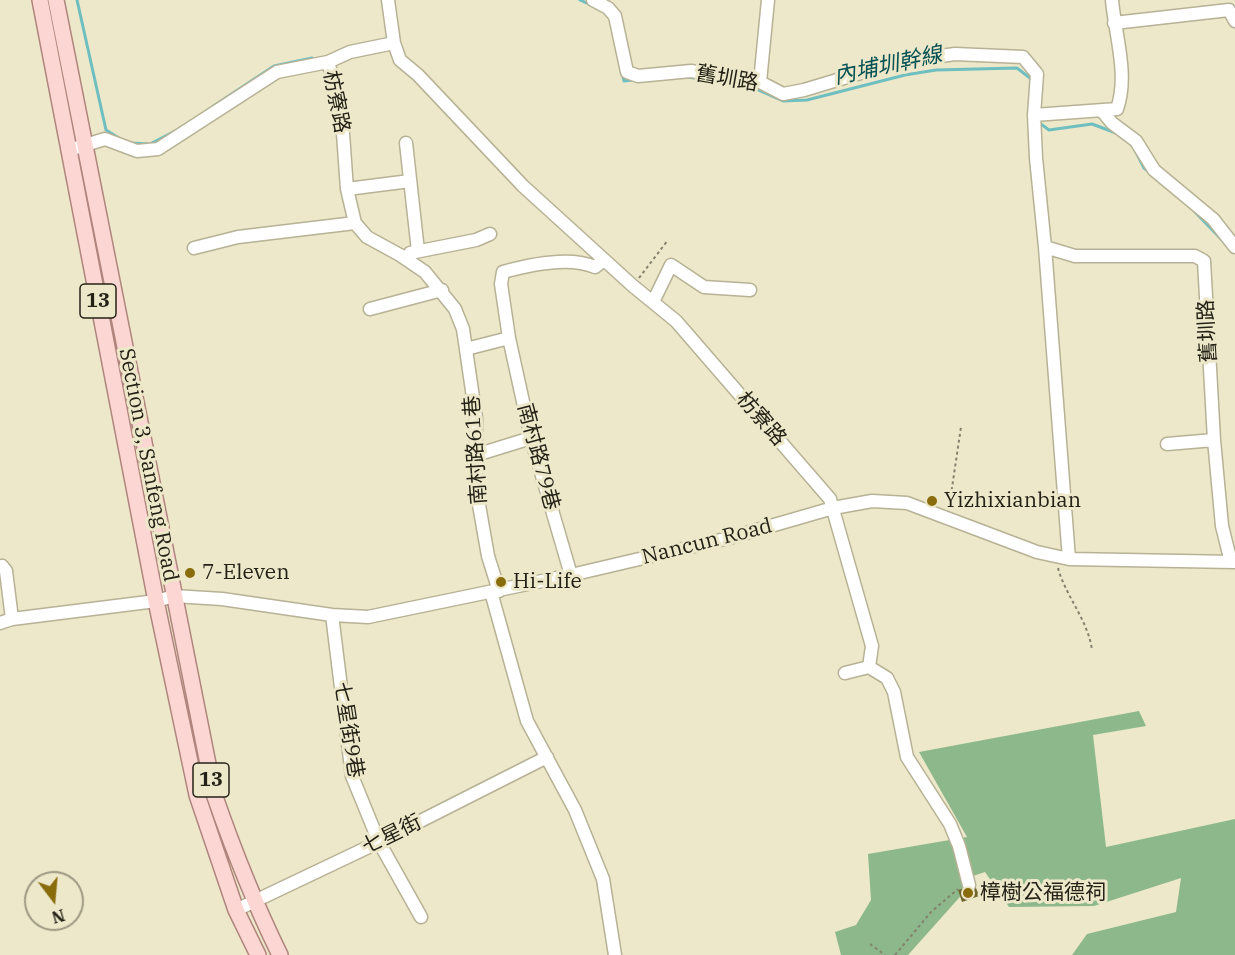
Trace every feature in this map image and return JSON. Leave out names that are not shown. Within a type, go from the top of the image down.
[{"type":"main road","name":"Section 3, Sanfeng Road","points":[[40,0],[156,601],[197,795],[236,909],[258,955]]},
{"type":"main road","name":"Section 3, Sanfeng Road","points":[[56,0],[214,794],[254,901],[280,955]]},
{"type":"street","points":[[328,62],[350,52],[394,43],[388,0]]},
{"type":"street","name":"舊圳路","points":[[593,0],[608,8],[615,16],[627,72],[638,76],[691,71],[760,82],[783,94],[804,90],[897,62],[955,54],[1023,57],[1037,74],[1034,115],[1035,158],[1045,247],[1069,559]]},
{"type":"street","points":[[760,82],[768,0]]},
{"type":"street","points":[[1034,115],[1117,109],[1121,98],[1121,63],[1112,0]]},
{"type":"street","points":[[1114,23],[1229,10],[1235,21]]},
{"type":"street","name":"枋寮路","points":[[394,43],[400,60],[418,75],[523,186],[604,261],[676,321],[830,499],[872,646],[869,667]]},
{"type":"street","name":"枋寮路","points":[[69,150],[105,139],[137,151],[158,149],[277,72],[328,62],[341,106],[347,189],[355,224]]},
{"type":"street","points":[[1102,111],[1112,123],[1136,141],[1154,170],[1213,219],[1235,247]]},
{"type":"street","points":[[406,143],[418,251]]},
{"type":"street","points":[[347,189],[410,181]]},
{"type":"street","points":[[194,248],[238,237],[355,224],[367,237],[425,272],[442,290],[370,309]]},
{"type":"street","points":[[400,255],[476,240],[490,234]]},
{"type":"street","name":"舊圳路","points":[[1045,247],[1075,256],[1195,256],[1204,261],[1214,440],[1222,525],[1233,562]]},
{"type":"street","name":"南村路79巷","points":[[571,575],[531,438],[509,338],[501,284],[503,272],[531,264],[585,263],[596,267],[604,261]]},
{"type":"street","points":[[653,302],[671,265],[704,287],[750,290]]},
{"type":"street","name":"南村路61巷","points":[[442,290],[455,309],[463,329],[476,418],[476,488],[495,592],[527,721],[575,810],[603,879],[615,955]]},
{"type":"street","points":[[466,349],[509,338]]},
{"type":"street","points":[[476,455],[531,438]]},
{"type":"street","points":[[1167,444],[1214,440]]},
{"type":"street","name":"Nancun Road","points":[[6,621],[156,601],[174,596],[222,599],[332,615],[368,617],[571,575],[729,538],[833,508],[872,501],[907,503],[1055,557],[1233,562]]},
{"type":"street","points":[[0,567],[2,566],[6,571],[6,621]]},
{"type":"street","name":"七星街9巷","points":[[332,615],[352,776],[380,842],[421,917]]},
{"type":"street","points":[[845,673],[869,667],[887,678],[894,692],[907,757],[950,824],[959,846],[969,885]]},
{"type":"street","name":"七星街","points":[[236,909],[380,842],[548,757]]},
{"type":"path","points":[[633,286],[668,240]]},
{"type":"path","points":[[948,517],[962,428]]},
{"type":"path","points":[[1055,557],[1063,584],[1090,633],[1092,650]]},
{"type":"path","points":[[895,955],[931,912],[956,890],[969,885]]},
{"type":"path","points":[[870,944],[885,955]]},
{"type":"green space","points":[[1139,711],[1146,726],[1093,735],[1106,847],[1235,819],[1235,955],[1072,955],[1087,934],[1176,912],[1181,878],[1094,906],[1009,907],[985,872],[967,878],[967,889],[908,955],[841,955],[835,932],[856,925],[871,900],[868,854],[967,837],[919,752]]},
{"type":"building","name":"樟樹公福德祠","points":[[975,885],[979,896],[962,902],[958,890]]},
{"type":"waterway","points":[[77,0],[106,130],[119,138]]},
{"type":"waterway","name":"內埔圳幹線","points":[[580,0],[591,5]]},
{"type":"waterway","points":[[212,107],[274,66],[312,58]]},
{"type":"waterway","name":"內埔圳幹線","points":[[747,85],[783,101],[807,100],[905,75],[936,70],[1017,68],[1030,78],[1031,83]]},
{"type":"waterway","name":"內埔圳幹線","points":[[622,72],[624,81],[633,80]]},
{"type":"waterway","name":"內埔圳幹線","points":[[687,77],[702,79]]},
{"type":"waterway","name":"內埔圳幹線","points":[[1037,121],[1049,130],[1092,124],[1116,133]]},
{"type":"waterway","points":[[130,143],[150,144],[177,130]]},
{"type":"waterway","name":"內埔圳幹線","points":[[1134,148],[1144,168],[1149,172]]},
{"type":"waterway","name":"內埔圳幹線","points":[[1195,212],[1222,240]]},
{"type":"place","name":"Yizhixianbian","points":[[932,501]]},
{"type":"place","name":"7-Eleven","points":[[190,573]]},
{"type":"place","name":"Hi-Life","points":[[501,582]]},
{"type":"place","name":"樟樹公福德祠","points":[[968,893]]}]
